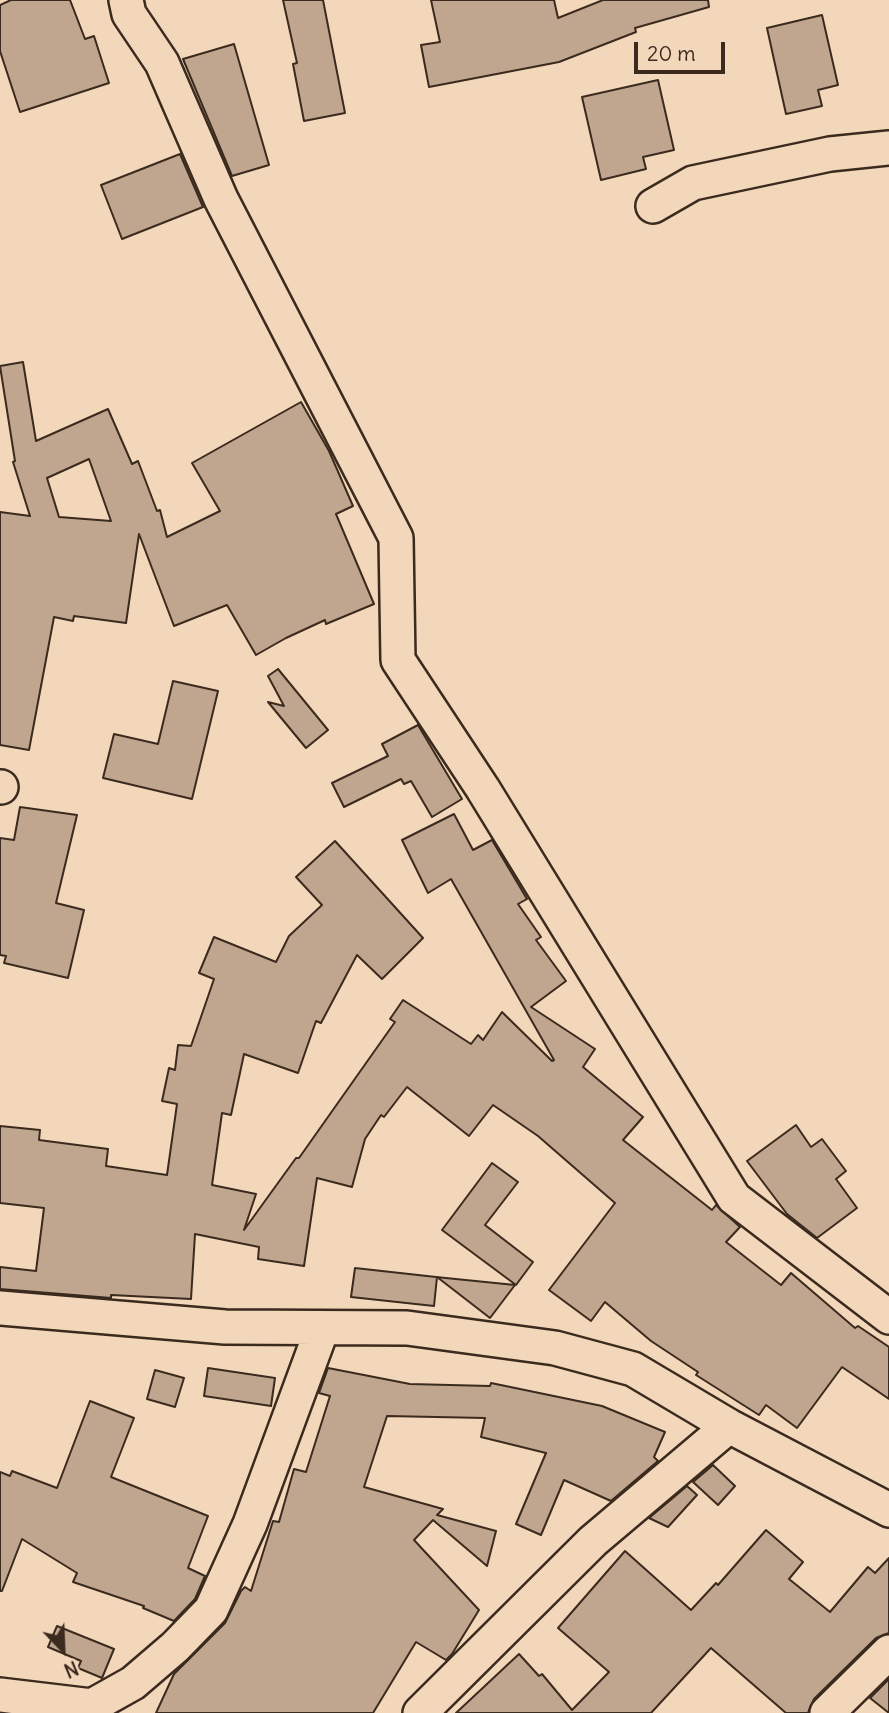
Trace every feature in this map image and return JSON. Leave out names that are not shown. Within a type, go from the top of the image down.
[{"type":"street","points":[[126,0],[129,14],[162,63],[221,199],[396,538],[398,660],[483,789],[734,1198],[889,1317]]},
{"type":"street","points":[[653,206],[693,183],[830,154],[889,148]]},
{"type":"street","points":[[0,1308],[225,1326],[407,1328],[555,1348],[633,1368],[729,1426],[889,1510]]},
{"type":"street","points":[[0,1695],[92,1706],[133,1683],[175,1647],[211,1610],[250,1524],[321,1329]]},
{"type":"street","points":[[420,1713],[593,1541],[729,1426]]},
{"type":"street","points":[[827,1713],[889,1652]]},
{"type":"building","points":[[11,0],[70,0],[85,39],[94,36],[109,83],[20,112],[0,51],[0,5]]},
{"type":"building","points":[[283,0],[323,0],[345,113],[304,121],[293,64],[297,63]]},
{"type":"building","points":[[431,0],[554,0],[558,18],[603,0],[708,0],[709,7],[635,28],[636,32],[559,62],[429,87],[421,45],[440,42]]},
{"type":"building","points":[[822,15],[838,85],[818,90],[822,106],[786,114],[767,28]]},
{"type":"building","points":[[234,44],[269,165],[232,176],[183,59]]},
{"type":"building","points":[[658,80],[674,150],[643,157],[646,169],[601,180],[582,97]]},
{"type":"building","points":[[180,154],[203,207],[122,239],[101,185]]},
{"type":"building","points":[[23,362],[36,441],[108,409],[132,464],[138,461],[157,511],[160,510],[167,537],[220,511],[192,463],[301,402],[329,451],[353,506],[336,514],[374,604],[326,624],[325,620],[256,655],[227,605],[174,626],[139,534],[126,623],[74,616],[73,621],[54,617],[29,750],[0,745],[0,512],[30,516],[13,462],[15,461],[0,366]],"holes":[[[89,459],[111,521],[59,517],[47,478]]]},
{"type":"building","points":[[278,669],[328,730],[306,748],[268,702],[284,706],[268,676]]},
{"type":"building","points":[[173,681],[218,691],[192,799],[103,778],[114,734],[158,744]]},
{"type":"building","points":[[418,725],[462,799],[432,817],[411,781],[404,784],[401,779],[344,807],[332,783],[388,756],[382,744]]},
{"type":"building","points":[[20,807],[77,815],[56,903],[84,910],[68,978],[4,963],[6,956],[0,955],[0,838],[14,840]]},
{"type":"building","points":[[454,814],[473,850],[492,840],[527,899],[518,904],[541,937],[536,940],[566,981],[531,1007],[595,1049],[583,1067],[643,1117],[623,1140],[712,1210],[716,1205],[740,1227],[726,1242],[781,1285],[791,1273],[855,1328],[858,1326],[889,1347],[889,1399],[842,1367],[797,1428],[766,1405],[759,1415],[696,1375],[698,1372],[651,1341],[605,1302],[591,1321],[549,1290],[615,1203],[538,1136],[493,1105],[469,1136],[407,1087],[384,1117],[381,1115],[365,1139],[352,1187],[317,1178],[304,1266],[258,1259],[259,1247],[195,1234],[191,1299],[111,1295],[111,1298],[0,1289],[0,1267],[36,1271],[44,1208],[0,1203],[0,1126],[40,1130],[39,1140],[108,1149],[106,1166],[167,1175],[177,1104],[162,1101],[169,1068],[175,1070],[178,1045],[191,1046],[214,979],[199,973],[214,937],[276,962],[289,936],[322,905],[296,877],[335,841],[423,938],[382,979],[357,955],[321,1023],[316,1021],[298,1073],[244,1054],[231,1115],[222,1113],[212,1185],[256,1194],[244,1230],[296,1158],[299,1158],[395,1022],[390,1019],[403,1000],[471,1044],[478,1035],[483,1040],[502,1012],[554,1060],[451,879],[428,893],[402,840]]},
{"type":"building","points":[[796,1125],[811,1147],[822,1139],[846,1171],[836,1179],[857,1208],[817,1238],[787,1214],[747,1161]]},
{"type":"building","points":[[492,1163],[518,1182],[485,1225],[533,1262],[516,1285],[442,1230]]},
{"type":"building","points":[[355,1268],[437,1277],[434,1306],[351,1297]]},
{"type":"building","points":[[437,1277],[515,1285],[490,1318]]},
{"type":"building","points":[[208,1368],[275,1378],[271,1406],[204,1396]]},
{"type":"building","points":[[328,1368],[410,1384],[490,1386],[491,1383],[602,1406],[665,1432],[654,1457],[658,1461],[611,1501],[564,1480],[541,1535],[516,1524],[546,1453],[481,1437],[485,1418],[387,1416],[364,1487],[443,1509],[437,1515],[496,1531],[487,1566],[433,1520],[414,1540],[479,1610],[452,1654],[446,1660],[416,1642],[373,1713],[156,1713],[174,1674],[225,1623],[241,1591],[245,1587],[251,1591],[273,1521],[279,1522],[294,1469],[306,1472],[330,1396],[319,1393]]},
{"type":"building","points":[[155,1370],[184,1378],[175,1407],[147,1399]]},
{"type":"building","points":[[90,1401],[134,1418],[111,1477],[208,1516],[188,1568],[205,1576],[195,1599],[174,1621],[143,1608],[144,1606],[73,1582],[77,1573],[22,1539],[0,1591],[0,1472],[10,1476],[12,1471],[57,1488]]},
{"type":"building","points":[[713,1465],[735,1486],[718,1505],[693,1482]]},
{"type":"building","points":[[687,1486],[697,1495],[668,1527],[649,1518]]},
{"type":"building","points":[[766,1530],[803,1562],[789,1579],[830,1612],[868,1567],[875,1573],[889,1558],[889,1633],[876,1638],[814,1699],[808,1713],[786,1713],[711,1648],[651,1713],[456,1713],[519,1654],[539,1676],[542,1674],[572,1710],[609,1672],[558,1628],[625,1551],[691,1610],[716,1583],[718,1585]]},
{"type":"building","points":[[57,1626],[114,1649],[102,1678],[78,1668],[81,1661],[48,1647]]},
{"type":"building","points":[[889,1679],[889,1713],[870,1698]]}]
